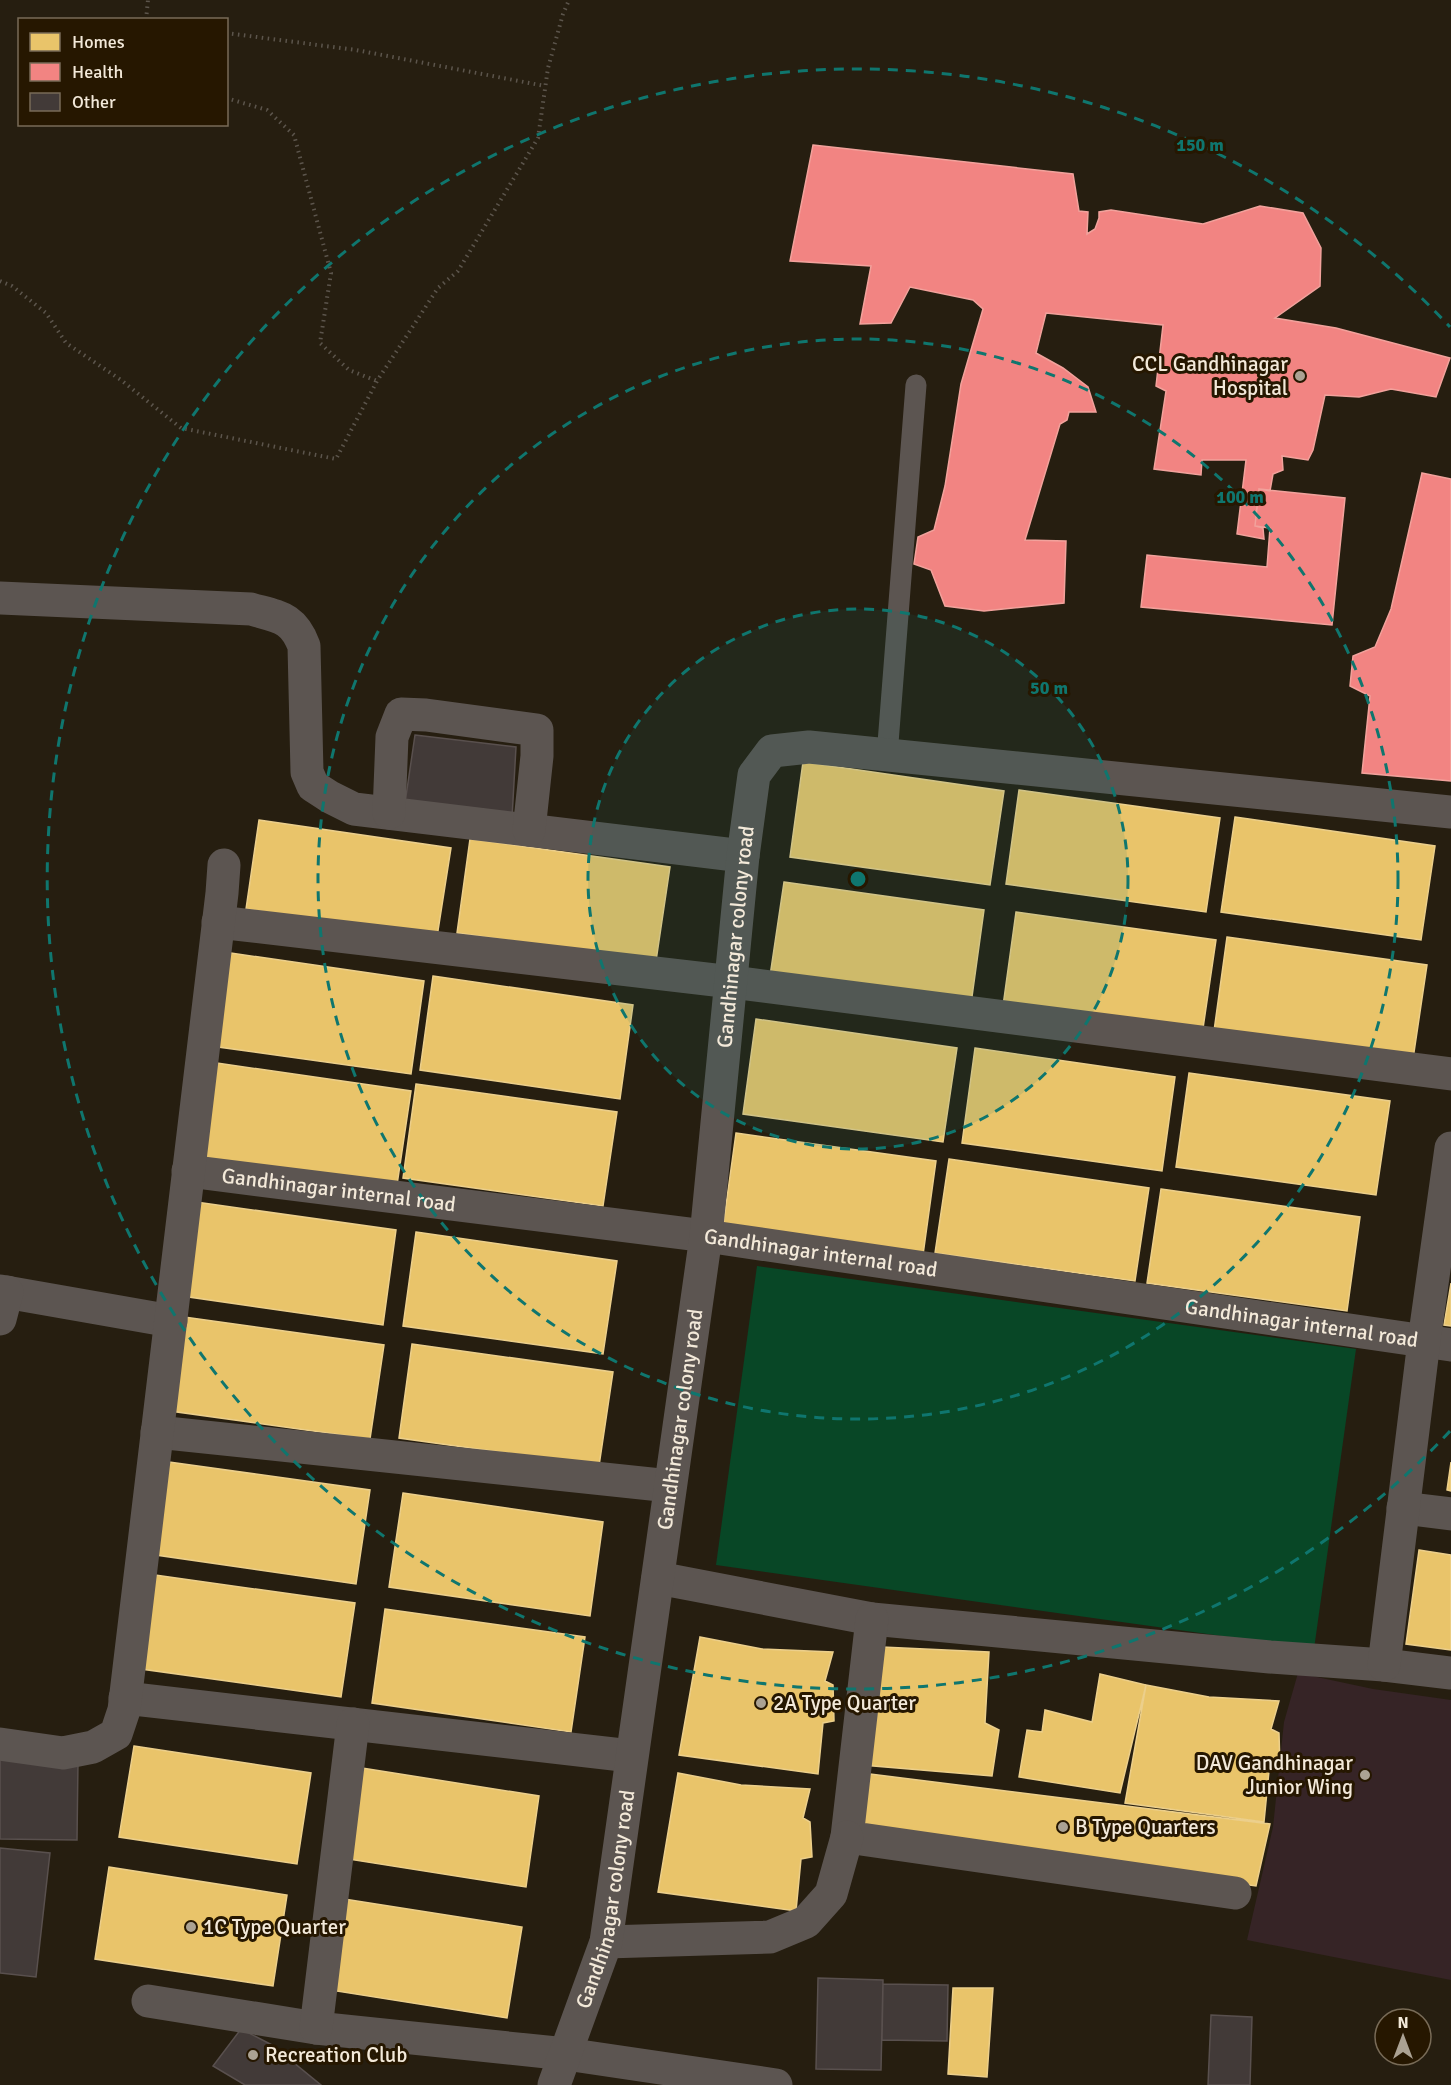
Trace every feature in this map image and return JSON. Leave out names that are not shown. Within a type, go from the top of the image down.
[{"type":"street","points":[[0,598],[251,609],[280,617],[298,629],[304,646],[307,772],[313,786],[354,809],[743,856]]},
{"type":"street","points":[[389,813],[392,737],[401,714],[426,715],[537,730],[537,756],[529,830]]},
{"type":"street","name":"Gandhinagar colony road","points":[[554,2085],[606,1942],[706,1236],[743,856],[754,775],[772,751],[809,747],[887,756]]},
{"type":"street","points":[[887,756],[1451,812]]},
{"type":"street","points":[[0,1744],[63,1753],[93,1748],[116,1734],[124,1710],[224,865]]},
{"type":"street","points":[[218,922],[732,982],[1451,1074]]},
{"type":"street","points":[[1384,1665],[1403,1508],[1438,1343],[1451,1148]]},
{"type":"street","name":"Gandhinagar internal road","points":[[188,1171],[706,1236],[1438,1343]]},
{"type":"street","points":[[2,1301],[171,1321]]},
{"type":"street","points":[[157,1432],[670,1486]]},
{"type":"street","points":[[1403,1508],[1451,1514]]},
{"type":"street","points":[[658,1578],[872,1619],[1451,1673]]},
{"type":"street","points":[[606,1942],[770,1937],[806,1922],[831,1894],[847,1837],[872,1619]]},
{"type":"street","points":[[125,1698],[631,1756]]},
{"type":"street","points":[[316,2028],[353,1724]]},
{"type":"street","points":[[847,1837],[1234,1893]]},
{"type":"street","points":[[148,2001],[316,2028],[566,2054],[776,2085]]},
{"type":"lane","points":[[887,756],[916,385]]},
{"type":"path","points":[[147,18],[148,0]]},
{"type":"path","points":[[0,281],[12,286],[46,313],[66,343],[122,381],[181,428],[336,459],[376,381],[438,288],[458,271],[538,138],[548,68],[569,0]]},
{"type":"path","points":[[228,33],[356,50],[545,86]]},
{"type":"path","points":[[228,99],[267,110],[294,135],[331,273],[320,343],[350,370],[376,381]]},
{"type":"shaded area","name":"DAV Gandhinagar Junior Wing","points":[[1298,1673],[1373,1689],[1451,1700],[1451,1980],[1247,1940],[1273,1827],[1284,1722]]},
{"type":"green space","points":[[757,1266],[1356,1349],[1314,1649],[716,1565]]},
{"type":"building: Homes","points":[[803,762],[1004,791],[990,885],[790,857]]},
{"type":"building: Homes","points":[[1019,790],[1220,818],[1206,912],[1006,884]]},
{"type":"building: Homes","points":[[1235,817],[1435,846],[1421,940],[1221,912]]},
{"type":"building: Homes","points":[[259,820],[451,848],[437,937],[246,909]]},
{"type":"building: Homes","points":[[470,839],[670,867],[656,961],[457,933]]},
{"type":"building: Homes","points":[[784,882],[984,910],[971,1004],[770,976]]},
{"type":"building: Homes","points":[[1016,912],[1216,940],[1202,1035],[1003,1006]]},
{"type":"building: Homes","points":[[1227,937],[1427,965],[1413,1059],[1214,1031]]},
{"type":"building: Homes","points":[[224,952],[424,981],[411,1074],[211,1046]]},
{"type":"building: Homes","points":[[433,976],[633,1005],[620,1099],[420,1070]]},
{"type":"building: Homes","points":[[756,1019],[957,1048],[943,1142],[743,1114]]},
{"type":"building: Homes","points":[[975,1048],[1175,1077],[1162,1171],[962,1143]]},
{"type":"building: Homes","points":[[210,1062],[411,1091],[397,1185],[197,1157]]},
{"type":"building: Homes","points":[[1189,1073],[1390,1101],[1376,1195],[1176,1167]]},
{"type":"building: Homes","points":[[416,1084],[617,1112],[603,1206],[403,1178]]},
{"type":"building: Homes","points":[[736,1133],[936,1161],[923,1255],[723,1227]]},
{"type":"building: Homes","points":[[949,1159],[1149,1188],[1135,1281],[935,1253]]},
{"type":"building: Homes","points":[[1161,1189],[1360,1217],[1347,1311],[1147,1283]]},
{"type":"building: Homes","points":[[196,1202],[396,1230],[383,1325],[182,1296]]},
{"type":"building: Homes","points":[[416,1232],[617,1261],[603,1354],[403,1326]]},
{"type":"building: Homes","points":[[1451,1283],[1451,1326],[1444,1325]]},
{"type":"building: Homes","points":[[184,1317],[384,1345],[370,1439],[170,1411]]},
{"type":"building: Homes","points":[[412,1344],[613,1372],[599,1466],[399,1438]]},
{"type":"building: Homes","points":[[169,1462],[370,1490],[356,1584],[156,1555]]},
{"type":"building: Homes","points":[[1451,1462],[1451,1491],[1447,1490]]},
{"type":"building: Homes","points":[[403,1493],[603,1522],[590,1616],[389,1587]]},
{"type":"building: Homes","points":[[1419,1550],[1451,1555],[1451,1650],[1406,1644]]},
{"type":"building: Homes","points":[[155,1575],[355,1603],[341,1697],[141,1669]]},
{"type":"building: Homes","points":[[385,1609],[585,1637],[571,1732],[372,1703]]},
{"type":"building: Homes","name":"2A Type Quarter","points":[[700,1637],[762,1649],[833,1652],[825,1681],[833,1685],[834,1721],[823,1723],[818,1774],[679,1755]]},
{"type":"building: Homes","name":"2A Type Quarter","points":[[882,1647],[989,1652],[985,1723],[999,1730],[992,1776],[862,1765]]},
{"type":"building: Homes","points":[[1100,1674],[1146,1685],[1120,1793],[1019,1777],[1027,1730],[1042,1732],[1045,1710],[1092,1722]]},
{"type":"building: Homes","points":[[1146,1685],[1209,1697],[1279,1701],[1271,1729],[1279,1733],[1280,1768],[1269,1771],[1264,1822],[1125,1803]]},
{"type":"building: Homes","name":"1C Type Quarter","points":[[134,1746],[311,1773],[297,1864],[119,1837]]},
{"type":"building: Homes","name":"1C Type Quarter","points":[[362,1768],[539,1796],[526,1887],[348,1859]]},
{"type":"building: Homes","points":[[678,1773],[741,1785],[810,1789],[803,1818],[810,1822],[812,1857],[801,1859],[796,1911],[658,1892]]},
{"type":"building: Homes","name":"B Type Quarters","points":[[870,1774],[1270,1824],[1256,1886],[856,1830]]},
{"type":"building: Homes","name":"1C Type Quarter","points":[[109,1867],[287,1895],[273,1986],[95,1959]]},
{"type":"building: Homes","name":"1C Type Quarter","points":[[344,1899],[522,1927],[507,2018],[330,1990]]},
{"type":"building: Homes","points":[[953,1988],[993,1988],[987,2077],[948,2074]]},
{"type":"building: Health","name":"CCL Gandhinagar Hospital","points":[[813,145],[1073,174],[1079,211],[1088,212],[1087,234],[1095,229],[1099,212],[1111,210],[1203,224],[1260,206],[1303,213],[1321,248],[1320,286],[1275,318],[1336,328],[1450,358],[1436,397],[1391,389],[1359,397],[1325,395],[1313,450],[1308,460],[1282,456],[1283,470],[1273,474],[1270,491],[1259,489],[1255,526],[1263,528],[1264,539],[1237,534],[1246,460],[1202,460],[1201,475],[1154,469],[1166,391],[1156,386],[1163,325],[1046,313],[1036,353],[1063,368],[1088,387],[1096,412],[1069,412],[1067,420],[1060,424],[1025,540],[1066,541],[1064,603],[984,611],[945,606],[931,570],[914,564],[918,537],[934,530],[945,486],[961,384],[983,309],[973,300],[910,287],[891,323],[860,324],[871,266],[790,261]]},
{"type":"building: Health","points":[[1422,473],[1451,479],[1451,781],[1362,773],[1370,696],[1350,686],[1353,656],[1375,647],[1391,609]]},
{"type":"building: Health","points":[[1259,489],[1345,498],[1332,625],[1141,607],[1147,555],[1267,567],[1270,528],[1255,526]]},
{"type":"building: Other","points":[[415,735],[516,747],[512,818],[405,803]]},
{"type":"building: Other","points":[[0,1759],[78,1761],[77,1840],[0,1839]]},
{"type":"building: Other","points":[[0,1848],[50,1853],[36,1977],[0,1973]]},
{"type":"building: Other","points":[[818,1978],[883,1980],[881,2070],[816,2069]]},
{"type":"building: Other","points":[[883,1984],[948,1985],[947,2041],[882,2040]]},
{"type":"building: Other","points":[[1211,2015],[1252,2017],[1250,2085],[1208,2085]]},
{"type":"building: Other","name":"Recreation Club","points":[[241,2029],[272,2045],[321,2085],[245,2085],[213,2066]]},
{"type":"place","name":"CCL Gandhinagar Hospital","points":[[1300,376]]},
{"type":"place","name":"2A Type Quarter","points":[[761,1703]]},
{"type":"place","name":"DAV Gandhinagar Junior Wing","points":[[1365,1775]]},
{"type":"place","name":"B Type Quarters","points":[[1063,1827]]},
{"type":"place","name":"1C Type Quarter","points":[[191,1927]]},
{"type":"place","name":"Recreation Club","points":[[253,2055]]}]
